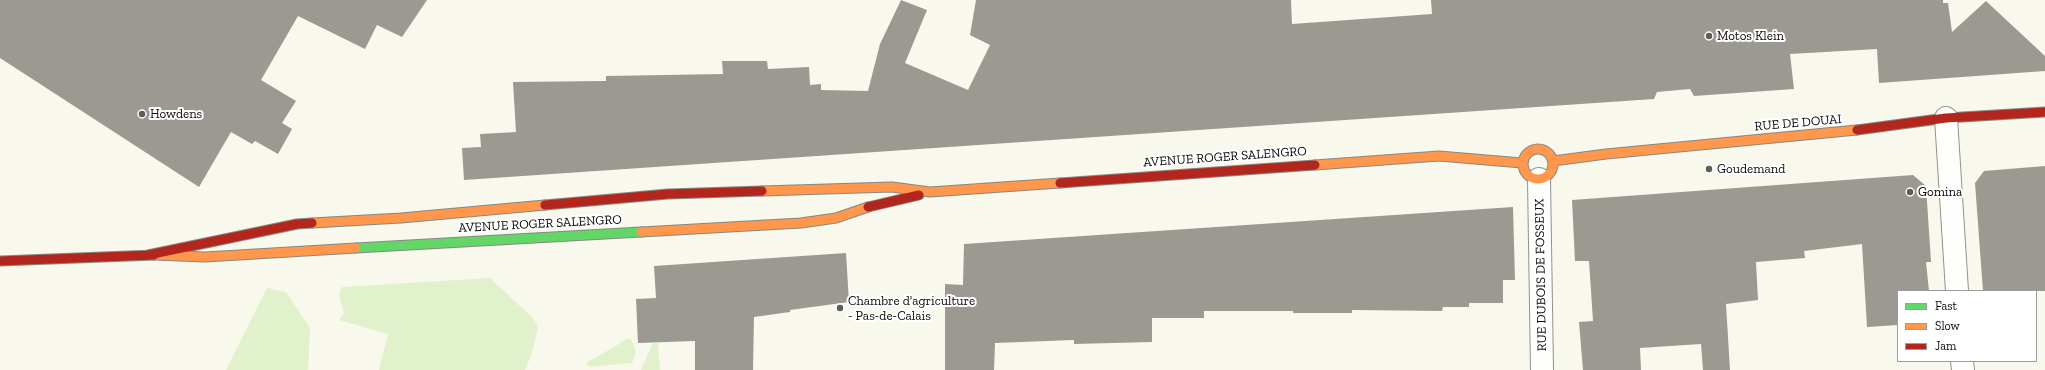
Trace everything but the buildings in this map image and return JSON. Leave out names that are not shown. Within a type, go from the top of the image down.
[{"type":"street","name":"RUE DE DOUAI","points":[[1553,161],[1606,154],[1843,132],[1946,118],[2045,112]]},
{"type":"street","points":[[1946,118],[1957,290]]},
{"type":"street","points":[[1534,149],[1547,151],[1551,155],[1553,161],[1550,173],[1539,179],[1530,177],[1524,171],[1522,163],[1528,151],[1534,149]]},
{"type":"street","name":"AVENUE ROGER SALENGRO","points":[[0,261],[148,255],[185,257],[226,256],[801,222],[836,218],[861,209],[930,192],[1415,157],[1451,157],[1522,163]]},
{"type":"street","name":"RUE DUBOIS DE FOSSEUX","points":[[1539,179],[1542,370]]},
{"type":"street","name":"AVENUE ROGER SALENGRO","points":[[148,255],[298,224],[401,218],[668,194],[864,187],[892,187],[930,192]]},
{"type":"green space","points":[[490,278],[534,319],[538,327],[532,353],[525,370],[379,370],[388,334],[339,320],[344,313],[339,294],[342,287]]},
{"type":"green space","points":[[267,288],[286,292],[310,328],[308,370],[226,370]]},
{"type":"green space","points":[[629,338],[635,347],[635,356],[632,363],[589,367],[586,363]]},
{"type":"green space","points":[[653,343],[658,343],[660,370],[641,370]]},
{"type":"traffic: fast","points":[[356,248],[641,232]]},
{"type":"traffic: slow","points":[[1553,161],[1606,154],[1857,130]]},
{"type":"traffic: slow","points":[[1538,149],[1549,153],[1553,164],[1549,175],[1538,179],[1527,175],[1523,164],[1527,153],[1538,149]]},
{"type":"traffic: slow","points":[[1315,165],[1439,156],[1522,163]]},
{"type":"traffic: slow","points":[[762,191],[892,187],[930,192],[1060,183]]},
{"type":"traffic: slow","points":[[312,223],[401,218],[545,205]]},
{"type":"traffic: slow","points":[[641,232],[801,223],[836,218],[868,207]]},
{"type":"traffic: slow","points":[[154,255],[205,257],[356,248]]},
{"type":"traffic: jam","points":[[1857,130],[1946,118],[2045,112]]},
{"type":"traffic: jam","points":[[1060,183],[1315,165]]},
{"type":"traffic: jam","points":[[545,205],[668,194],[762,191]]},
{"type":"traffic: jam","points":[[868,207],[919,195]]},
{"type":"traffic: jam","points":[[148,255],[297,224],[312,223]]},
{"type":"traffic: jam","points":[[0,261],[154,255]]},
{"type":"place","name":"Motos Klein","points":[[1709,36]]},
{"type":"place","name":"Howdens","points":[[142,114]]},
{"type":"place","name":"Goudemand","points":[[1709,169]]},
{"type":"place","name":"Gomina","points":[[1910,192]]},
{"type":"place","name":"Chambre d'agriculture - Pas-de-Calais","points":[[840,308]]}]
